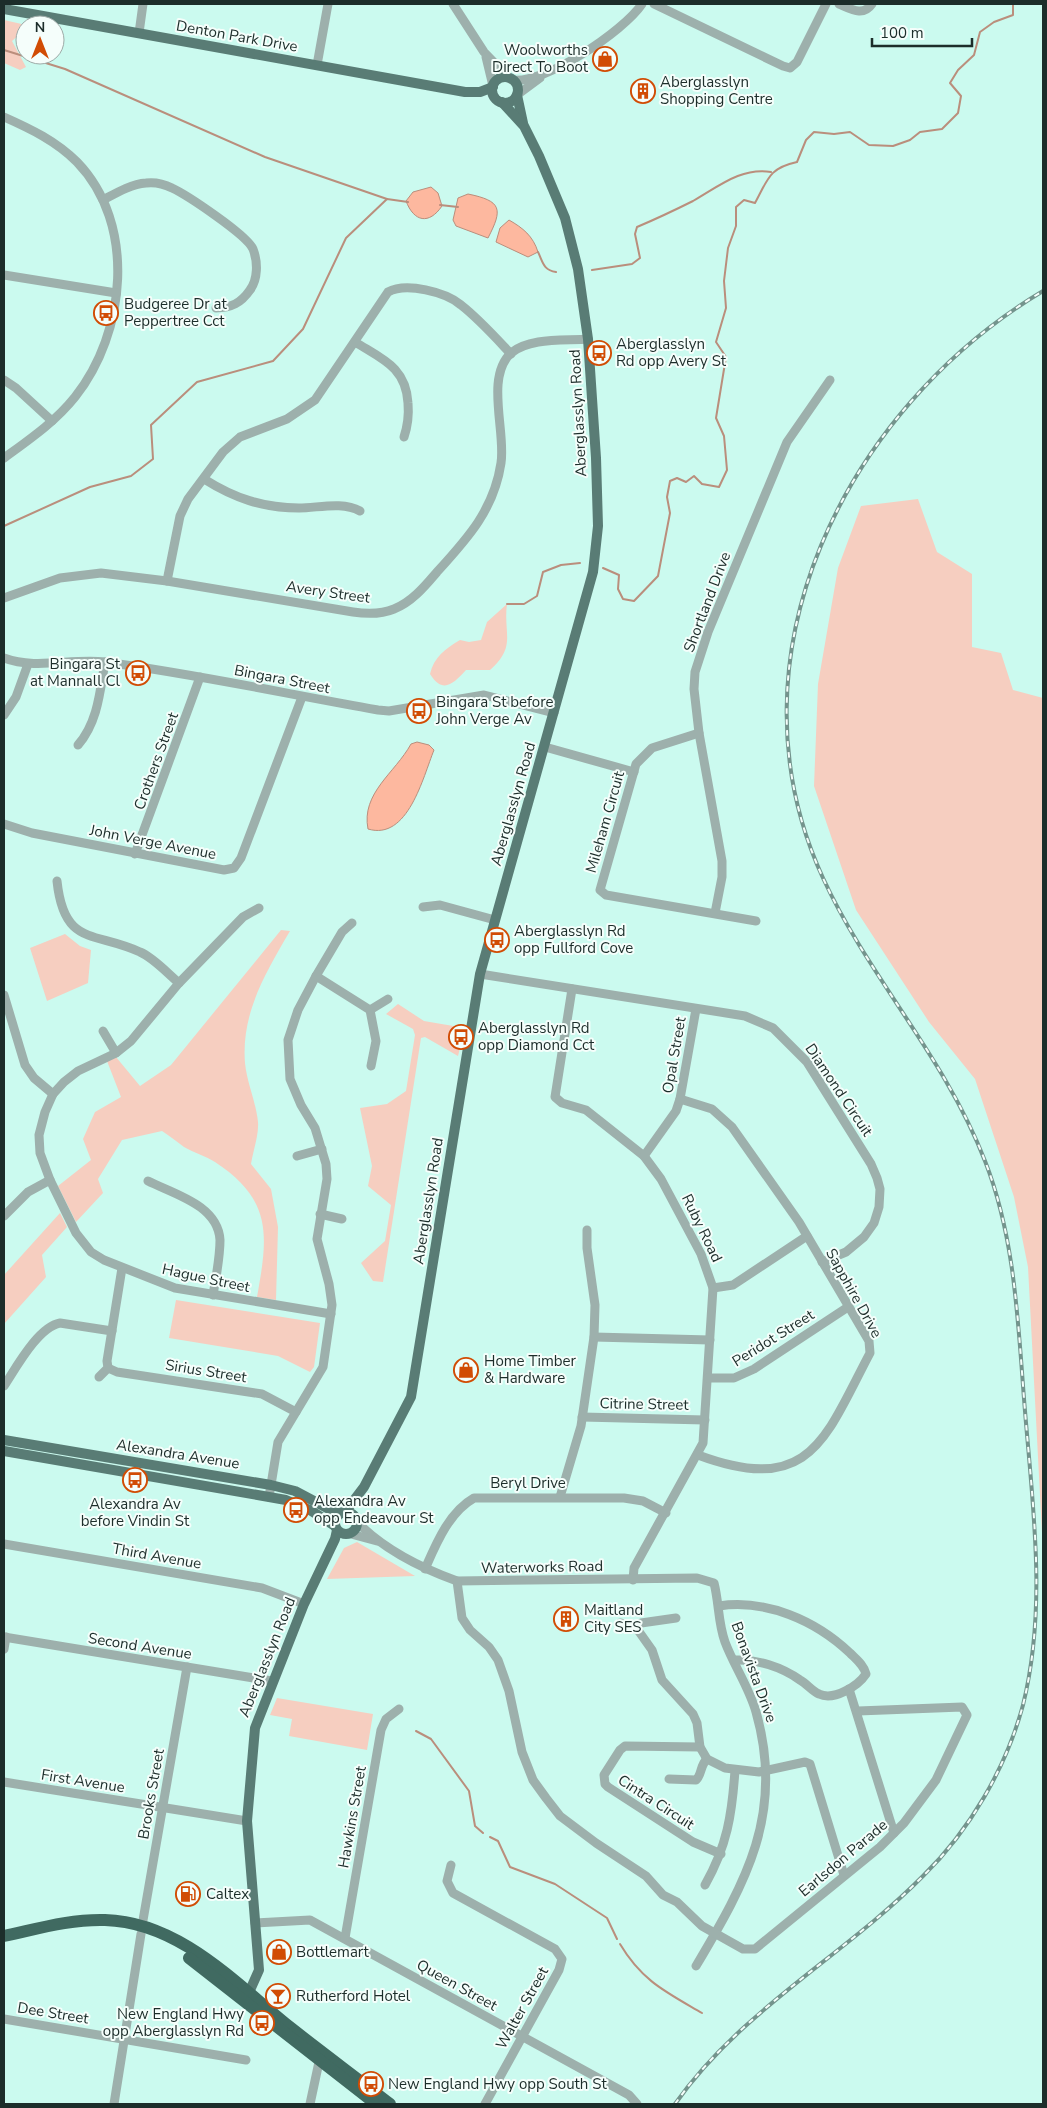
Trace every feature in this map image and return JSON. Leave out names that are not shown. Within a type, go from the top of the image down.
[{"type":"highway","points":[[4,1936],[78,1921],[105,1920],[168,1936],[190,1948],[390,2104]]},
{"type":"highway","points":[[4,1945],[82,1929],[142,1930],[185,1954],[320,2062],[376,2104]]},
{"type":"main road","name":"Denton Park Drive","points":[[4,9],[466,92],[499,101]]},
{"type":"main road","points":[[500,79],[511,79],[517,86],[517,95],[510,102],[499,101],[493,94],[493,86],[500,79]]},
{"type":"main road","name":"Denton Park Drive","points":[[466,92],[480,92],[493,86]]},
{"type":"main road","name":"Aberglasslyn Road","points":[[343,1512],[364,1487],[411,1397],[480,974],[592,572],[598,526],[588,339],[578,269],[570,235],[539,156],[524,126],[517,95]]},
{"type":"main road","name":"Aberglasslyn Road","points":[[499,101],[524,126]]},
{"type":"main road","name":"Alexandra Avenue","points":[[4,1440],[271,1485],[295,1491],[329,1509],[343,1512]]},
{"type":"main road","name":"Alexandra Avenue","points":[[4,1450],[269,1497],[299,1505],[336,1528]]},
{"type":"main road","name":"Aberglasslyn Road","points":[[358,1521],[364,1487]]},
{"type":"main road","points":[[343,1512],[351,1512],[358,1521],[356,1529],[349,1534],[336,1528],[337,1517],[343,1512]]},
{"type":"main road","name":"Aberglasslyn Road","points":[[248,1992],[255,1982],[258,1970],[247,1821],[254,1734],[272,1681],[304,1604],[326,1558],[336,1528]]},
{"type":"main road","name":"Aberglasslyn Road","points":[[326,1558],[349,1534]]},
{"type":"main road","points":[[248,1992],[247,1998],[251,2007]]},
{"type":"street","points":[[139,33],[144,4]]},
{"type":"street","points":[[317,65],[328,4]]},
{"type":"street","points":[[453,4],[484,52],[511,79],[527,80],[567,62],[617,29],[642,4]]},
{"type":"street","points":[[654,4],[786,68],[793,67],[797,62],[826,4]]},
{"type":"street","points":[[839,4],[858,12],[866,10],[872,4]]},
{"type":"street","points":[[484,52],[493,86]]},
{"type":"street","points":[[517,95],[545,73]]},
{"type":"street","points":[[4,117],[42,135],[78,163],[104,200],[118,252],[116,294],[110,328],[98,360],[76,396],[52,422],[4,458]]},
{"type":"street","points":[[104,200],[136,184],[154,183],[171,188],[240,234],[253,249],[256,264],[256,280],[244,300],[227,308],[216,308]]},
{"type":"street","points":[[4,275],[116,294]]},
{"type":"street","points":[[167,581],[180,516],[188,499],[223,452],[240,437],[287,419],[315,400],[388,292],[402,287],[411,287],[456,301],[511,354],[528,345],[588,339]]},
{"type":"street","points":[[355,342],[391,365],[402,375],[406,388],[409,420],[404,437]]},
{"type":"street","name":"Avery Street","points":[[4,598],[30,587],[84,574],[117,574],[363,613],[387,611],[404,603],[424,586],[472,534],[486,509],[497,481],[501,461],[499,377],[511,354]]},
{"type":"street","points":[[4,380],[16,388],[52,422]]},
{"type":"street","name":"Shortland Drive","points":[[715,913],[722,877],[722,861],[699,733],[694,689],[700,654],[787,442],[830,380]]},
{"type":"street","points":[[204,478],[234,497],[258,504],[288,508],[345,506],[360,511]]},
{"type":"street","name":"Bingara Street","points":[[4,658],[28,664],[83,660],[105,662],[200,677],[302,697],[389,710],[484,695],[554,713]]},
{"type":"street","points":[[78,745],[86,735],[94,716],[105,662]]},
{"type":"street","points":[[4,715],[16,697],[28,664]]},
{"type":"street","name":"Crothers Street","points":[[135,854],[200,677]]},
{"type":"street","name":"John Verge Avenue","points":[[4,824],[32,833],[135,854],[224,870],[236,866],[302,697]]},
{"type":"street","name":"Mileham Circuit","points":[[699,733],[652,748],[640,758],[634,772],[600,890],[606,895],[756,921]]},
{"type":"street","points":[[545,746],[634,772]]},
{"type":"street","points":[[57,881],[66,915],[78,930],[91,938],[142,953],[179,983]]},
{"type":"street","points":[[422,906],[440,905],[495,920]]},
{"type":"street","name":"Hague Street","points":[[260,908],[243,917],[179,983],[137,1035],[116,1053],[73,1074],[53,1094],[45,1112],[39,1135],[40,1153],[50,1180],[82,1242],[91,1252],[122,1268],[164,1285],[331,1314]]},
{"type":"street","points":[[269,1497],[277,1445],[323,1367],[332,1296],[317,1239],[327,1179],[322,1149],[315,1128],[295,1092],[288,1066],[290,1029],[316,976],[342,932],[352,923]]},
{"type":"street","name":"Diamond Circuit","points":[[480,974],[745,1016],[773,1028],[807,1062],[871,1164],[880,1189],[879,1207],[874,1223],[864,1237],[846,1252],[822,1262]]},
{"type":"street","points":[[316,976],[370,1010],[376,1041],[371,1066]]},
{"type":"street","name":"Ruby Road","points":[[572,989],[555,1097],[562,1103],[586,1110],[644,1156],[662,1179],[701,1254],[713,1288],[703,1443],[634,1568],[633,1580]]},
{"type":"street","points":[[4,995],[26,1065],[34,1078],[53,1094]]},
{"type":"street","points":[[370,1010],[388,998]]},
{"type":"street","name":"Opal Street","points":[[644,1156],[676,1111],[680,1099],[696,1008]]},
{"type":"street","points":[[103,1031],[116,1053]]},
{"type":"street","name":"Sapphire Drive","points":[[680,1099],[712,1109],[732,1127],[781,1194],[807,1236],[869,1341],[870,1353],[827,1435],[813,1450],[795,1463],[755,1469],[718,1462],[698,1455]]},
{"type":"street","points":[[297,1156],[322,1149]]},
{"type":"street","points":[[4,1216],[28,1192],[50,1180]]},
{"type":"street","points":[[148,1181],[202,1207],[214,1221],[220,1239],[213,1295]]},
{"type":"street","points":[[320,1214],[342,1219]]},
{"type":"street","points":[[560,1497],[582,1416],[594,1337],[595,1306],[587,1248],[587,1230]]},
{"type":"street","points":[[713,1288],[732,1285],[807,1236]]},
{"type":"street","points":[[99,1377],[108,1368],[106,1360],[122,1268]]},
{"type":"street","name":"Peridot Street","points":[[708,1378],[734,1378],[754,1369],[848,1307]]},
{"type":"street","points":[[4,1386],[40,1335],[51,1324],[60,1323],[112,1331]]},
{"type":"street","points":[[594,1337],[710,1340]]},
{"type":"street","name":"Sirius Street","points":[[108,1368],[118,1372],[262,1394],[296,1412]]},
{"type":"street","name":"Citrine Street","points":[[582,1416],[705,1420]]},
{"type":"street","name":"Beryl Drive","points":[[425,1569],[452,1518],[462,1505],[474,1498],[560,1497],[643,1501],[666,1513]]},
{"type":"street","name":"Waterworks Road","points":[[358,1521],[380,1542],[425,1569],[457,1581],[697,1578],[714,1582]]},
{"type":"street","name":"Waterworks Road","points":[[349,1534],[380,1542]]},
{"type":"street","name":"Third Avenue","points":[[4,1544],[262,1588],[304,1604]]},
{"type":"street","name":"Earlsdon Parade","points":[[457,1581],[462,1618],[470,1630],[489,1647],[498,1660],[509,1691],[522,1752],[534,1780],[560,1816],[596,1843],[646,1876],[663,1895],[677,1902],[702,1926],[744,1949],[755,1948],[894,1833],[936,1780],[967,1715],[966,1710],[962,1707],[858,1711]]},
{"type":"street","name":"Bonavista Drive","points":[[696,1966],[742,1883],[752,1860],[762,1820],[766,1770],[756,1714],[735,1660],[726,1644],[714,1582]]},
{"type":"street","points":[[719,1606],[741,1604],[774,1609],[821,1630],[844,1646],[865,1668],[866,1674],[864,1678],[849,1689],[834,1694],[820,1694],[799,1679],[781,1670],[761,1663],[735,1660]]},
{"type":"street","points":[[635,1626],[641,1622],[676,1618]]},
{"type":"street","points":[[620,1623],[635,1626],[652,1650],[662,1680],[693,1714],[697,1724],[700,1746],[707,1759],[717,1766],[760,1772],[805,1762],[810,1764],[844,1875]]},
{"type":"street","points":[[4,1649],[5,1637]]},
{"type":"street","name":"Second Avenue","points":[[5,1637],[272,1681]]},
{"type":"street","name":"Brooks Street","points":[[114,2104],[187,1667]]},
{"type":"street","points":[[849,1689],[858,1711],[888,1821],[894,1833]]},
{"type":"street","name":"Hawkins Street","points":[[345,1938],[381,1730],[386,1719],[399,1709]]},
{"type":"street","name":"Cintra Circuit","points":[[700,1746],[625,1746],[620,1750],[608,1769],[604,1780],[608,1787],[687,1838],[721,1854]]},
{"type":"street","points":[[669,1779],[696,1780],[707,1759]]},
{"type":"street","points":[[705,1886],[721,1854],[730,1824],[736,1770]]},
{"type":"street","name":"First Avenue","points":[[4,1782],[247,1821]]},
{"type":"street","name":"Walter Street","points":[[451,1865],[447,1882],[453,1893],[555,1949],[561,1955],[562,1964],[560,1970],[485,2104]]},
{"type":"street","name":"Queen Street","points":[[255,1923],[310,1920],[629,2095],[637,2104]]},
{"type":"street","name":"Dee Street","points":[[4,2019],[246,2060]]},
{"type":"street","points":[[310,2104],[320,2062]]},
{"type":"shaded area","points":[[4,20],[15,22],[15,38],[12,41],[15,47],[15,65],[25,65],[26,67],[20,70],[4,63]]},
{"type":"shaded area","points":[[431,187],[438,193],[442,206],[432,216],[427,218],[417,217],[406,201],[413,192]]},
{"type":"shaded area","points":[[468,194],[488,200],[496,208],[496,220],[488,238],[456,226],[453,220],[458,198]]},
{"type":"shaded area","points":[[509,220],[527,233],[538,252],[528,257],[496,242],[500,228]]},
{"type":"shaded area","points":[[918,499],[937,552],[972,574],[972,647],[1001,653],[1013,690],[1043,698],[1043,1552],[1028,1267],[1014,1197],[975,1079],[929,1022],[856,910],[814,786],[818,684],[838,568],[861,506]]},
{"type":"shaded area","points":[[507,604],[506,646],[498,662],[490,670],[466,670],[453,683],[448,685],[439,684],[430,674],[434,663],[441,654],[460,640],[469,642],[481,640],[487,622]]},
{"type":"shaded area","points":[[417,742],[429,745],[434,750],[412,804],[394,826],[382,830],[368,829],[367,816],[374,794],[411,744]]},
{"type":"shaded area","points":[[281,930],[290,931],[272,962],[257,994],[247,1027],[245,1045],[246,1070],[258,1122],[257,1138],[251,1164],[271,1189],[278,1227],[276,1300],[257,1297],[264,1237],[257,1205],[248,1191],[234,1176],[215,1162],[184,1147],[162,1131],[122,1140],[98,1179],[103,1193],[76,1222],[58,1186],[91,1160],[83,1139],[95,1112],[121,1097],[107,1061],[116,1057],[140,1086],[171,1065]]},
{"type":"shaded area","points":[[65,934],[80,946],[91,950],[88,983],[47,1001],[30,948]]},
{"type":"shaded area","points":[[398,1004],[424,1021],[465,1028],[458,1056],[425,1037],[421,1038],[383,1282],[373,1281],[361,1263],[385,1241],[391,1205],[368,1186],[372,1166],[360,1108],[387,1104],[406,1091],[415,1035],[413,1029],[386,1014]]},
{"type":"shaded area","points":[[60,1213],[67,1227],[42,1255],[46,1277],[4,1324],[4,1275]]},
{"type":"shaded area","points":[[176,1300],[320,1323],[314,1367],[310,1372],[278,1356],[169,1338]]},
{"type":"shaded area","points":[[357,1542],[415,1576],[327,1579],[344,1548]]},
{"type":"shaded area","points":[[277,1698],[373,1714],[367,1750],[289,1736],[292,1719],[270,1715]]},
{"type":"waterway","points":[[603,568],[619,575],[618,589],[623,599],[634,601],[658,576],[670,513],[667,497],[670,481],[677,478],[686,482],[694,476],[702,484],[719,487],[727,470],[724,436],[716,418],[726,357],[716,342],[726,308],[724,281],[728,248],[736,226],[736,207],[744,200],[755,203],[770,176],[775,171],[788,164],[797,162],[806,140],[814,132],[834,134],[850,132],[869,145],[893,146],[910,140],[920,132],[942,129],[958,113],[961,96],[950,83],[958,70],[974,55],[980,32],[994,22],[1013,15],[1013,4]]},
{"type":"waterway","points":[[4,50],[65,69],[265,157],[387,199]]},
{"type":"waterway","points":[[592,270],[632,264],[640,258],[635,234],[637,227],[693,201],[730,179],[750,172],[771,172]]},
{"type":"waterway","points":[[4,526],[90,487],[131,476],[153,459],[151,425],[197,382],[273,361],[303,329],[346,238],[387,199],[408,202]]},
{"type":"waterway","points":[[440,205],[458,207]]},
{"type":"waterway","points":[[538,252],[546,267],[556,272]]},
{"type":"waterway","points":[[507,604],[524,604],[537,596],[543,572],[561,565],[580,563]]},
{"type":"waterway","points":[[416,1731],[431,1739],[469,1791],[475,1826],[483,1833]]},
{"type":"waterway","points":[[490,1837],[498,1841],[510,1867],[555,1884],[607,1918],[617,1939]]},
{"type":"waterway","points":[[620,1944],[628,1957],[646,1977],[666,1992],[702,2013]]},
{"type":"railway","points":[[675,2104],[701,2070],[730,2040],[892,1905],[940,1858],[971,1818],[996,1775],[1016,1729],[1023,1705],[1035,1632],[1036,1558],[1014,1284],[1003,1222],[985,1161],[968,1123],[928,1052],[862,950],[823,878],[795,794],[787,710],[796,626],[821,546],[860,470],[911,401],[973,341],[1043,291]]},
{"type":"place","name":"Woolworths Direct To Boot","points":[[605,59]]},
{"type":"place","name":"Aberglasslyn Shopping Centre","points":[[643,91]]},
{"type":"place","name":"Budgeree Dr at Peppertree Cct","points":[[106,313]]},
{"type":"place","name":"Aberglasslyn Rd opp Avery St","points":[[599,353]]},
{"type":"place","name":"Bingara St at Mannall Cl","points":[[138,673]]},
{"type":"place","name":"Bingara St before John Verge Av","points":[[419,711]]},
{"type":"place","name":"Aberglasslyn Rd opp Fullford Cove","points":[[497,940]]},
{"type":"place","name":"Aberglasslyn Rd opp Diamond Cct","points":[[461,1037]]},
{"type":"place","name":"Home Timber & Hardware","points":[[466,1370]]},
{"type":"place","name":"Alexandra Av before Vindin St","points":[[135,1480]]},
{"type":"place","name":"Alexandra Av opp Endeavour St","points":[[296,1510]]},
{"type":"place","name":"Maitland City SES","points":[[566,1619]]},
{"type":"place","name":"Caltex","points":[[188,1894]]},
{"type":"place","name":"Bottlemart","points":[[279,1952]]},
{"type":"place","name":"Rutherford Hotel","points":[[278,1996]]},
{"type":"place","name":"New England Hwy opp Aberglasslyn Rd","points":[[262,2023]]},
{"type":"place","name":"New England Hwy opp South St","points":[[371,2084]]}]
